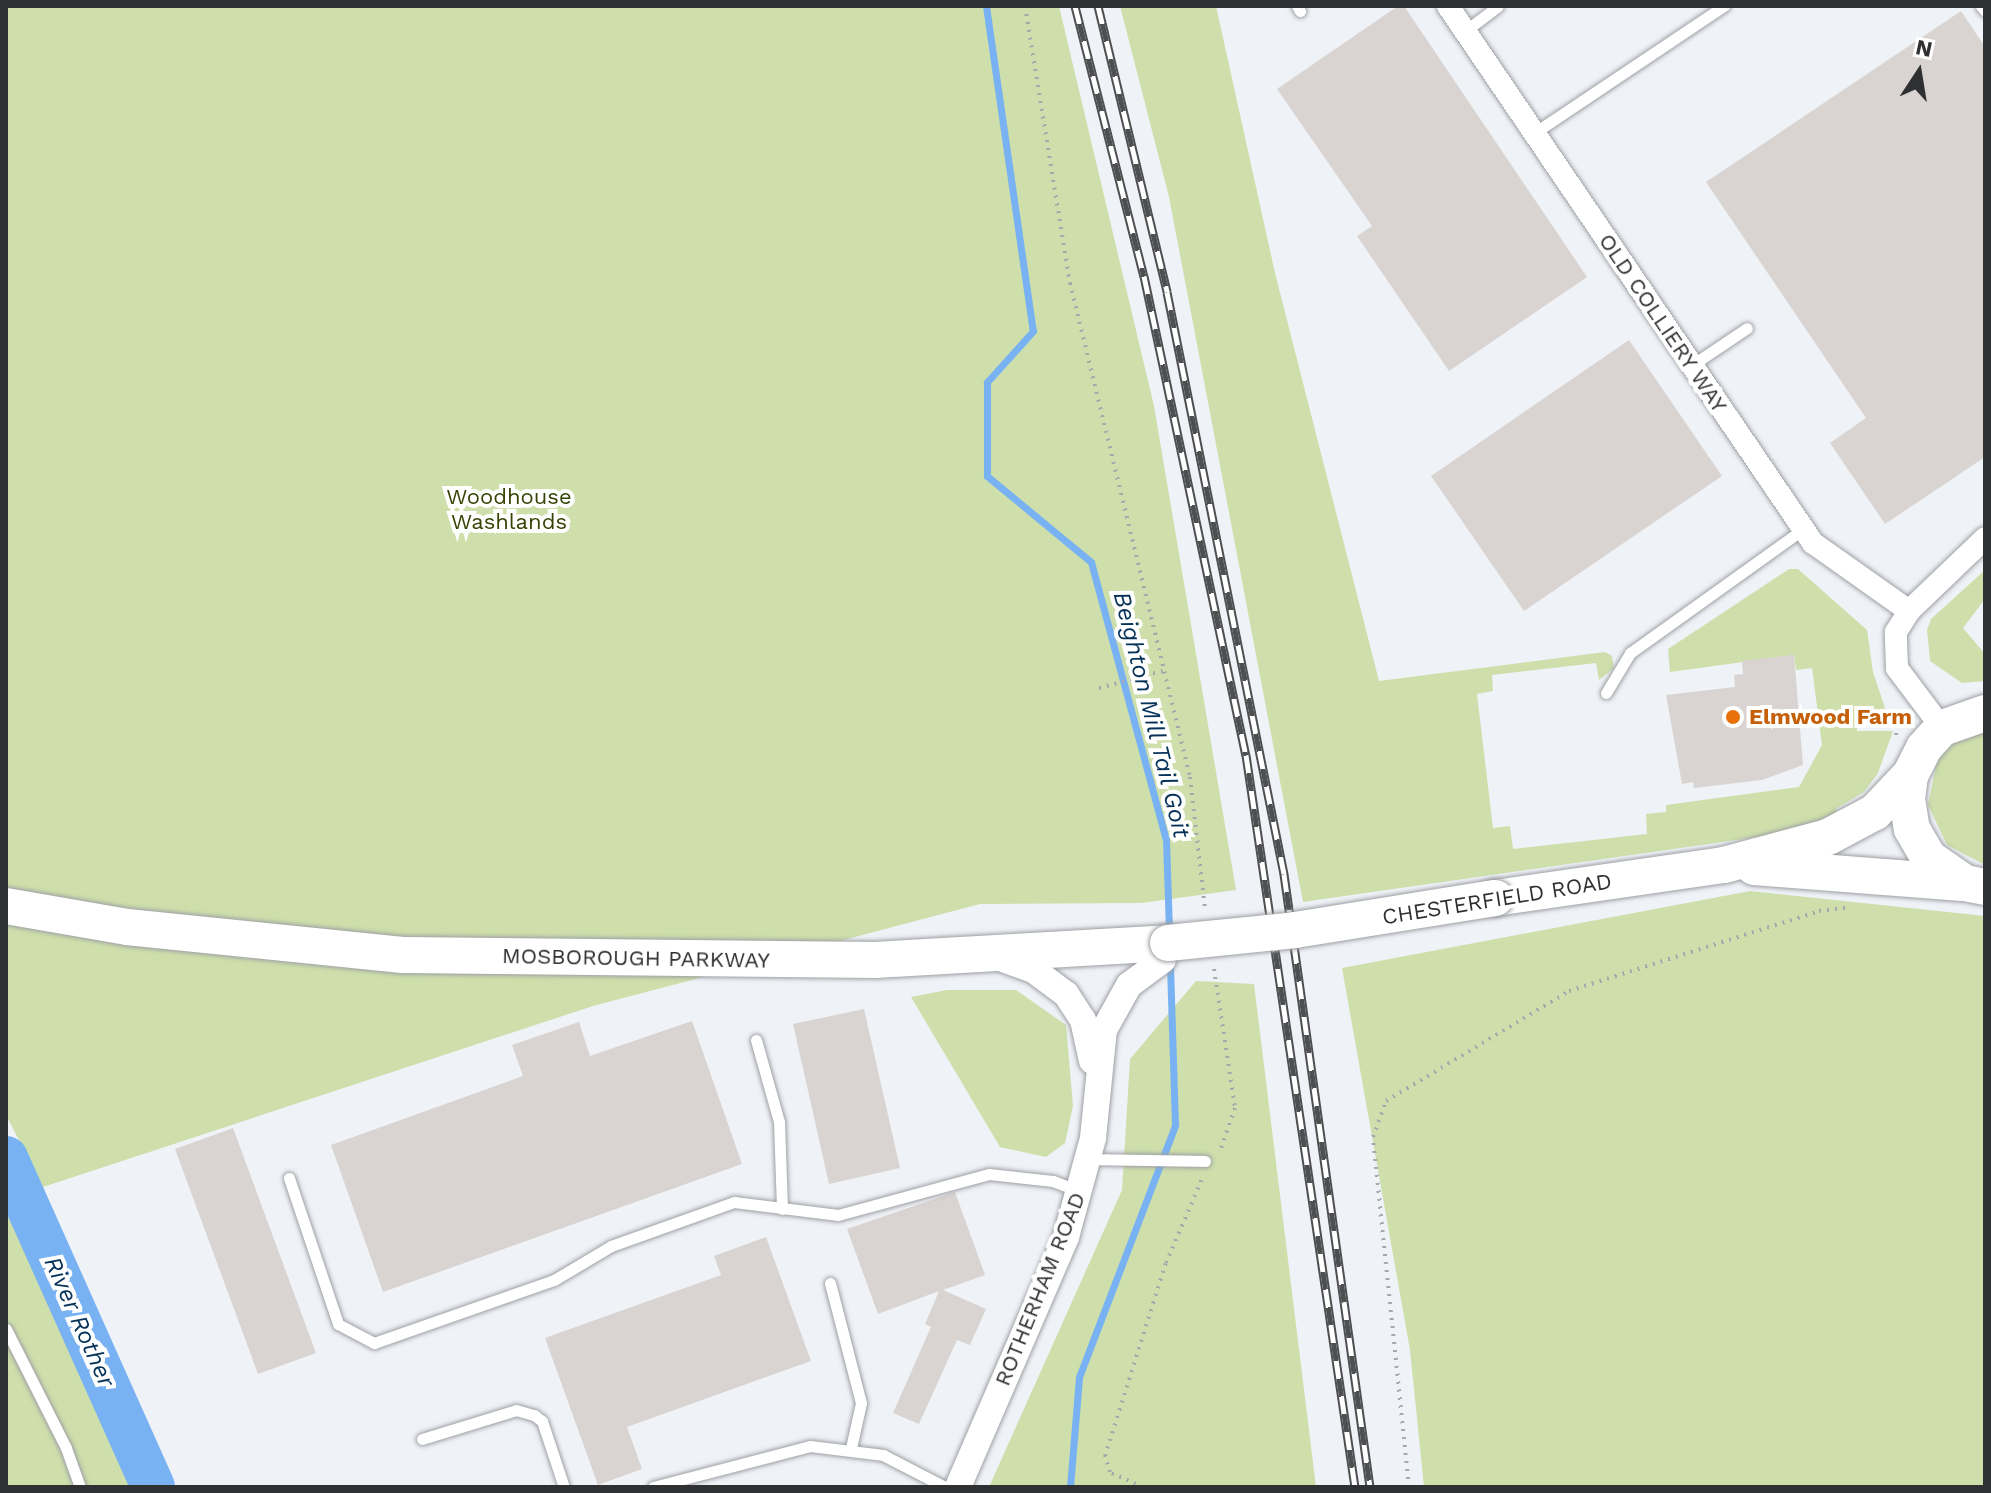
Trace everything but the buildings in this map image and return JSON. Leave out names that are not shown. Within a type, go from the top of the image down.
[{"type":"highway","name":"CHESTERFIELD ROAD","points":[[1269,933],[1724,865],[1853,827],[1968,716]]},
{"type":"highway","points":[[1910,775],[1907,799],[1912,829],[1929,858],[1975,885]]},
{"type":"highway","name":"CHESTERFIELD ROAD","points":[[1724,865],[1975,885]]},
{"type":"highway","name":"MOSBOROUGH PARKWAY","points":[[6,906],[127,927],[403,955],[875,960],[968,954],[1166,952],[1269,933]]},
{"type":"street","name":"OLD COLLIERY WAY","points":[[1448,6],[1813,543],[1909,611]]},
{"type":"street","points":[[1968,716],[1903,680],[1893,655],[1896,632],[1909,611],[1985,538]]},
{"type":"street","name":"ROTHERHAM ROAD","points":[[958,1487],[1066,1237],[1089,1159],[1101,1040],[1112,1009],[1135,979],[1166,952]]},
{"type":"street","points":[[968,954],[1023,965],[1066,994],[1083,1020],[1096,1084]]},
{"type":"lane","points":[[1465,31],[1498,6]]},
{"type":"lane","points":[[1534,133],[1724,6]]},
{"type":"lane","points":[[1981,6],[1985,11]]},
{"type":"lane","points":[[1692,365],[1747,328]]},
{"type":"lane","points":[[1606,693],[1630,653],[1803,529]]},
{"type":"lane","points":[[756,1040],[779,1122],[782,1209]]},
{"type":"lane","points":[[1089,1159],[1189,1164],[1205,1161]]},
{"type":"lane","points":[[289,1178],[338,1324],[374,1343],[554,1280],[611,1246],[704,1209],[734,1202],[838,1215],[989,1174],[1053,1181],[1080,1191]]},
{"type":"lane","points":[[830,1283],[861,1403],[851,1448]]},
{"type":"lane","points":[[6,1329],[66,1448],[80,1487]]},
{"type":"lane","points":[[422,1439],[516,1410],[534,1415],[542,1421],[564,1487]]},
{"type":"lane","points":[[653,1487],[810,1446],[851,1448],[883,1455],[945,1487]]},
{"type":"path","points":[[1025,6],[1070,283],[1190,777],[1206,920]]},
{"type":"path","points":[[1099,688],[1166,670]]},
{"type":"path","points":[[1409,1487],[1373,1137],[1386,1101],[1569,991],[1819,911],[1862,905]]},
{"type":"path","points":[[1143,1487],[1110,1472],[1105,1456],[1166,1263],[1202,1179],[1205,1161],[1224,1144],[1235,1108],[1214,967]]},
{"type":"green space","name":"Woodhouse Washlands","points":[[6,6],[1059,6],[1154,406],[1236,890],[1142,903],[980,904],[593,1006],[43,1187],[6,1115]]},
{"type":"green space","points":[[1120,6],[1216,6],[1275,273],[1379,681],[1605,652],[1612,656],[1614,668],[1599,680],[1596,663],[1492,675],[1493,691],[1477,694],[1493,828],[1510,826],[1513,849],[1647,834],[1646,814],[1666,812],[1666,805],[1799,787],[1822,745],[1812,668],[1796,670],[1794,655],[1670,672],[1668,649],[1789,569],[1798,569],[1867,630],[1873,672],[1889,720],[1857,724],[1857,731],[1893,731],[1878,773],[1864,792],[1837,808],[1835,819],[1792,832],[1303,902],[1169,197]]},
{"type":"green space","points":[[1985,570],[1985,599],[1963,628],[1985,654],[1985,681],[1962,683],[1930,661],[1927,630],[1931,619]]},
{"type":"green space","points":[[1985,729],[1985,865],[1947,845],[1928,805],[1937,761],[1952,744]]},
{"type":"green space","points":[[1750,891],[1985,916],[1985,1487],[1424,1487],[1410,1350],[1342,968]]},
{"type":"green space","points":[[1196,981],[1254,984],[1316,1487],[989,1487],[1122,1190],[1130,1059]]},
{"type":"green space","points":[[947,990],[1016,990],[1066,1025],[1073,1106],[1065,1143],[1046,1157],[1000,1147],[911,997]]},
{"type":"green space","points":[[6,1208],[123,1464],[134,1487],[6,1487]]},
{"type":"waterway","name":"Beighton Mill Tail Goit","points":[[986,6],[1033,331],[987,382],[987,476],[1091,562],[1166,840],[1169,931]]},
{"type":"waterway","name":"Beighton Mill Tail Goit","points":[[1070,1487],[1079,1377],[1175,1125],[1170,963]]},
{"type":"waterway","name":"River Rother","points":[[6,1158],[153,1487]]},
{"type":"railway","points":[[1075,6],[1144,276],[1246,755],[1355,1487]]},
{"type":"railway","points":[[1098,6],[1167,292],[1284,874],[1370,1487]]},
{"type":"place","name":"Elmwood Farm","points":[[1733,717]]}]
